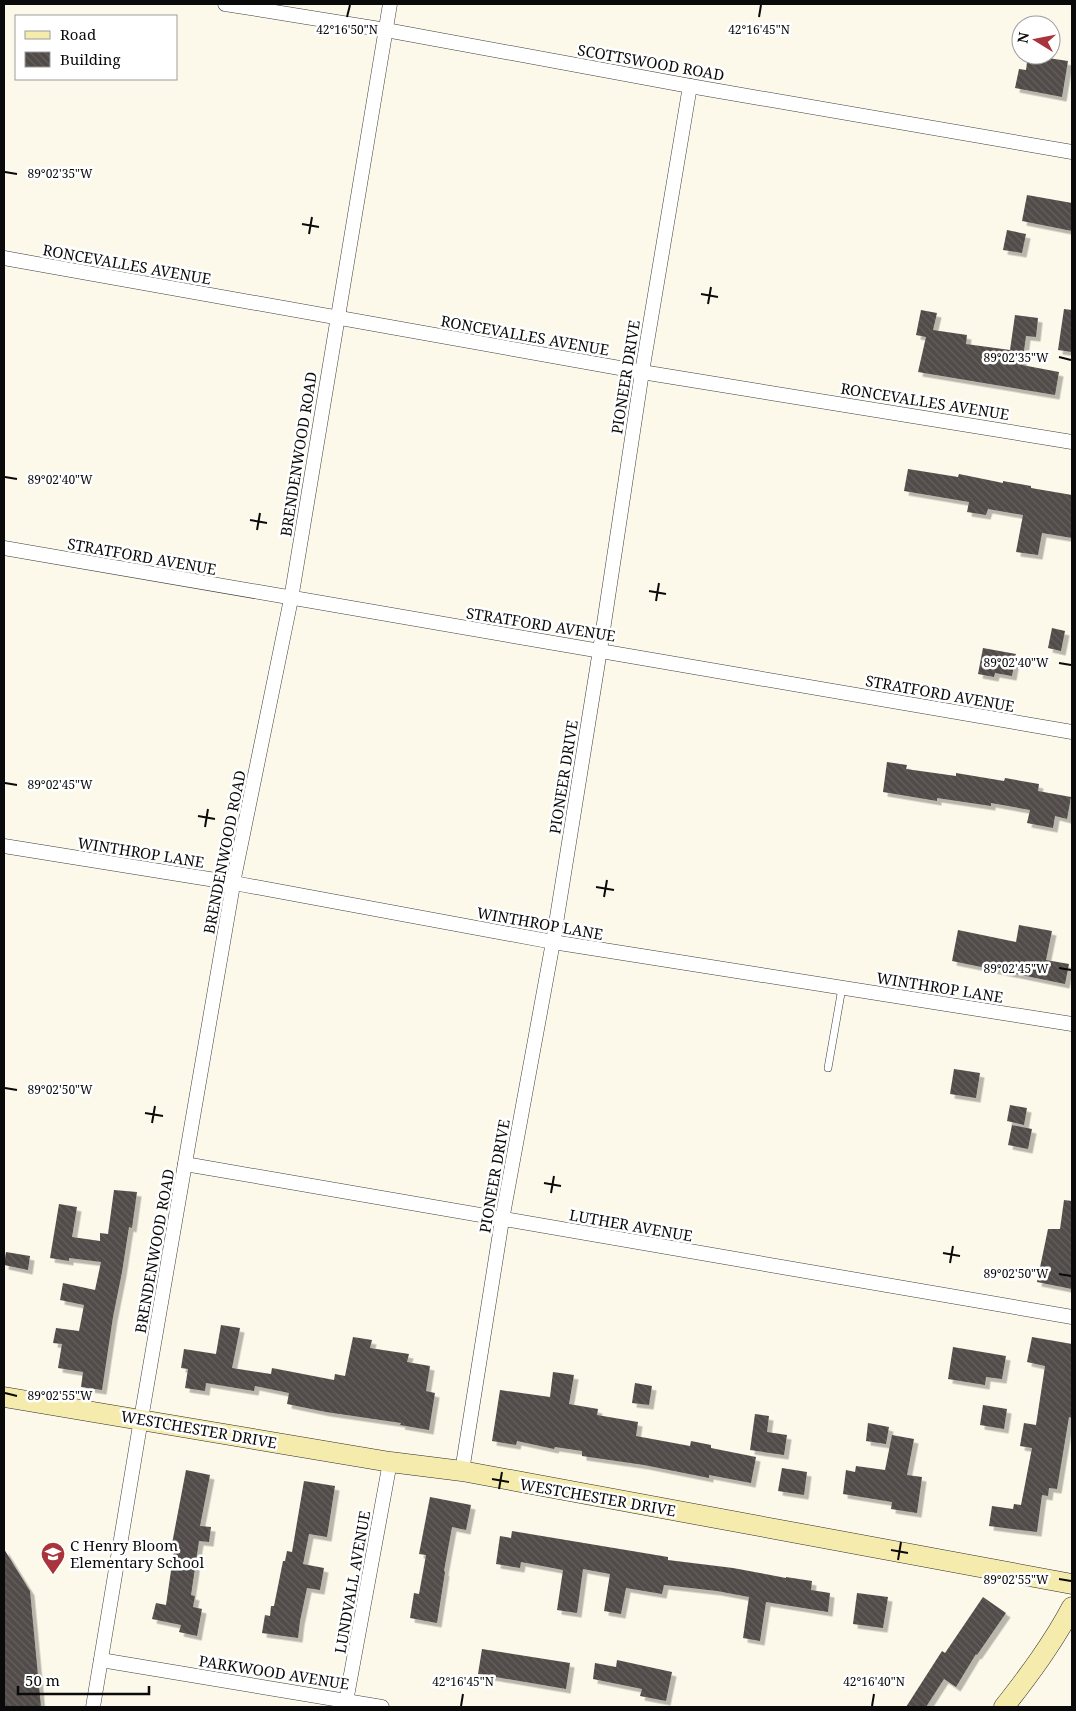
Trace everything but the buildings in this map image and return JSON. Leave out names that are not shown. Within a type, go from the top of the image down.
[{"type":"street","name":"SCOTTSWOOD ROAD","points":[[225,4],[386,30],[690,86],[1072,152]]},
{"type":"street","name":"BRENDENWOOD ROAD","points":[[93,1707],[234,883],[291,599],[336,318],[390,4]]},
{"type":"street","name":"PIONEER DRIVE","points":[[462,1471],[502,1220],[553,942],[642,372],[690,86]]},
{"type":"street","name":"RONCEVALLES AVENUE","points":[[4,258],[642,372],[1072,442]]},
{"type":"street","name":"STRATFORD AVENUE","points":[[4,548],[291,599],[600,650],[1072,732]]},
{"type":"street","name":"WINTHROP LANE","points":[[4,846],[234,883],[553,942],[1072,1024]]},
{"type":"street","name":"LUTHER AVENUE","points":[[185,1164],[1072,1317]]},
{"type":"street","name":"WESTCHESTER DRIVE","points":[[4,1397],[390,1462],[462,1471],[1072,1584]]},
{"type":"street","name":"LUNDVALL AVENUE","points":[[346,1704],[390,1462]]},
{"type":"street","points":[[1004,1707],[1035,1668],[1059,1632],[1072,1607]]},
{"type":"street","name":"PARKWOOD AVENUE","points":[[101,1660],[346,1704],[382,1707]]},
{"type":"lane","points":[[828,1068],[842,988]]},
{"type":"place","name":"C Henry Bloom Elementary School","points":[[53,1575]]}]
